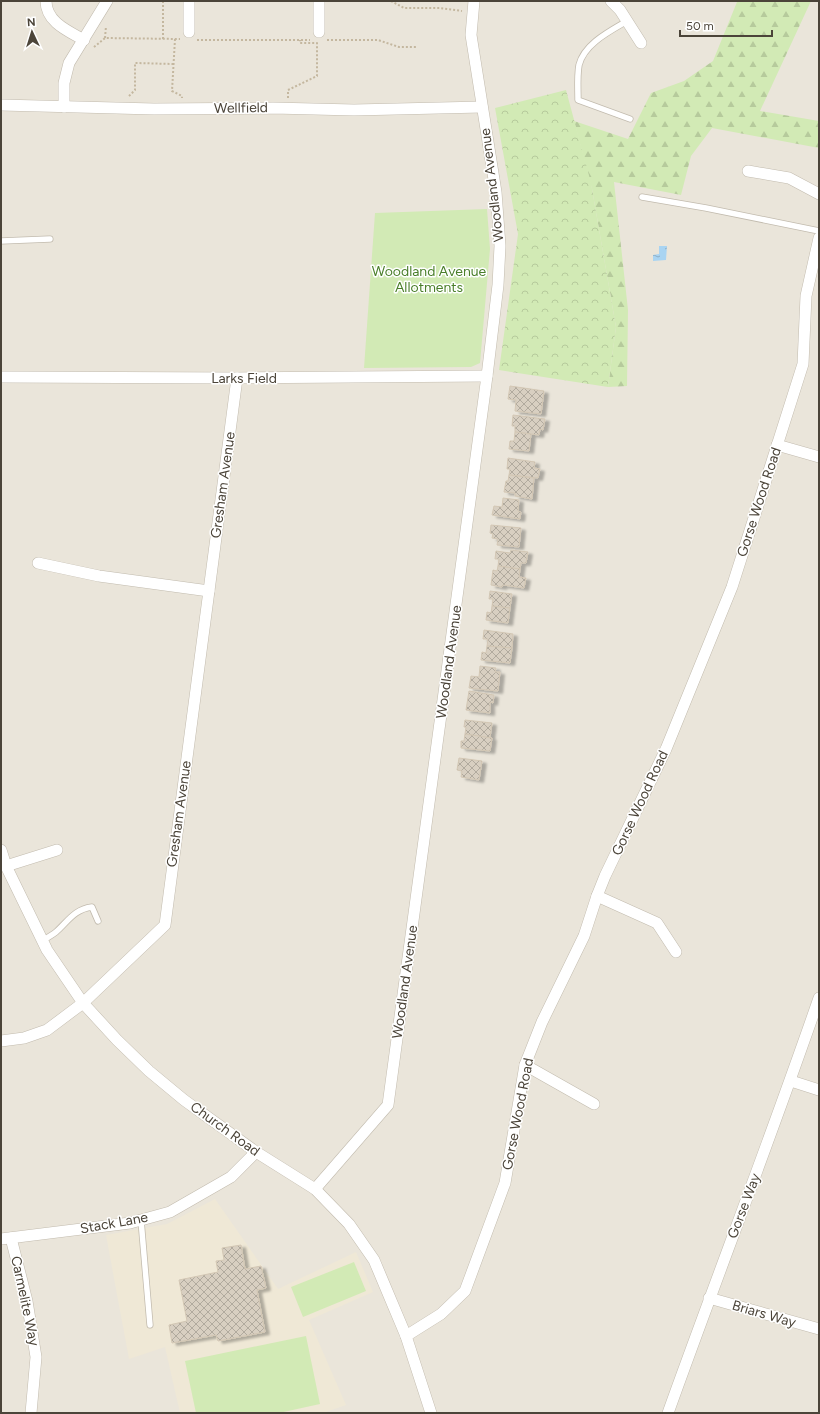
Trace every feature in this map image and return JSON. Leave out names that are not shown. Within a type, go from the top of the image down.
[{"type":"street","points":[[46,1],[46,5],[53,21],[82,43]]},
{"type":"street","points":[[64,107],[64,83],[69,63],[107,1]]},
{"type":"street","points":[[189,1],[189,36]]},
{"type":"street","points":[[319,1],[319,36]]},
{"type":"street","points":[[611,1],[620,10],[641,43]]},
{"type":"street","name":"Woodland Avenue","points":[[314,1189],[388,1105],[487,376],[498,285],[500,246],[496,192],[471,35],[473,7]]},
{"type":"street","name":"Wellfield","points":[[1,105],[184,109],[288,108],[354,110],[482,107]]},
{"type":"street","points":[[748,171],[789,178],[819,194]]},
{"type":"street","name":"Gorse Wood Road","points":[[406,1336],[442,1314],[465,1291],[505,1183],[525,1065],[542,1022],[584,936],[605,876],[666,749],[732,587],[803,364],[806,296],[819,238]]},
{"type":"street","name":"Larks Field","points":[[1,378],[487,376]]},
{"type":"street","name":"Gresham Avenue","points":[[1,1041],[24,1038],[47,1030],[83,1003],[165,925],[237,378]]},
{"type":"street","points":[[777,445],[819,457]]},
{"type":"street","points":[[38,563],[99,576],[209,591]]},
{"type":"street","name":"Church Road","points":[[1,850],[6,866],[47,950],[83,1003],[117,1040],[184,1100],[256,1152],[314,1189],[349,1224],[374,1260],[406,1336],[431,1413]]},
{"type":"street","points":[[6,866],[57,850]]},
{"type":"street","points":[[597,896],[657,923],[676,952]]},
{"type":"street","name":"Gorse Way","points":[[668,1413],[709,1298],[791,1081],[819,998]]},
{"type":"street","points":[[525,1065],[594,1104]]},
{"type":"street","points":[[791,1081],[819,1090]]},
{"type":"street","name":"Stack Lane","points":[[6,1238],[130,1223],[170,1212],[231,1177],[256,1152]]},
{"type":"street","name":"Carmelite Way","points":[[6,1238],[27,1301],[36,1357],[31,1413]]},
{"type":"street","name":"Briars Way","points":[[709,1298],[819,1329]]},
{"type":"lane","points":[[627,21],[605,34],[582,56],[579,66],[578,100],[630,119]]},
{"type":"lane","points":[[642,197],[706,208],[819,231]]},
{"type":"lane","points":[[1,241],[50,239]]},
{"type":"lane","points":[[42,941],[57,931],[74,914],[81,910],[92,908],[98,921]]},
{"type":"lane","points":[[141,1220],[150,1325]]},
{"type":"path","points":[[163,1],[163,39]]},
{"type":"path","points":[[391,1],[404,8],[473,7]]},
{"type":"path","points":[[82,43],[90,51],[105,38],[175,39],[189,36],[300,40],[319,36]]},
{"type":"path","points":[[175,39],[172,91],[182,96],[184,109]]},
{"type":"path","points":[[288,108],[288,90],[317,76],[317,43],[300,43],[300,40]]},
{"type":"path","points":[[326,40],[378,40],[399,47],[416,47]]},
{"type":"path","points":[[124,108],[126,100],[136,90],[135,63],[174,64]]},
{"type":"shaded area","points":[[1,1],[819,1],[819,1413],[1,1413]]},
{"type":"shaded area","points":[[215,1199],[278,1289],[356,1252],[373,1292],[309,1320],[346,1405],[323,1413],[180,1413],[165,1347],[129,1359],[106,1235],[167,1224]]},
{"type":"green space","points":[[734,1],[811,1],[760,111],[819,121],[819,148],[712,128],[691,156],[681,195],[614,182],[628,310],[627,386],[608,387],[616,327],[592,189],[574,121],[628,139],[651,93],[684,81],[713,61],[737,2]]},
{"type":"green space","points":[[566,90],[591,183],[616,327],[608,387],[499,370],[518,234],[495,108]]},
{"type":"green space","name":"Woodland Avenue Allotments","points":[[487,209],[490,249],[480,363],[471,367],[364,368],[375,213]]},
{"type":"green space","points":[[354,1262],[366,1291],[303,1317],[291,1287]]},
{"type":"green space","points":[[306,1336],[320,1404],[279,1413],[196,1413],[185,1361]]},
{"type":"water","points":[[659,246],[667,246],[666,260],[653,261],[653,255],[659,254]]},
{"type":"building","points":[[510,386],[544,391],[541,414],[515,411],[516,400],[508,399]]},
{"type":"building","points":[[513,415],[545,419],[543,430],[540,429],[539,435],[515,432],[515,426],[512,426]]},
{"type":"building","points":[[515,432],[531,434],[529,451],[509,449],[510,441],[514,441]]},
{"type":"building","points":[[508,458],[535,462],[534,468],[540,469],[538,478],[509,475],[510,469],[507,469]]},
{"type":"building","points":[[509,475],[534,478],[532,499],[515,496],[515,493],[504,492]]},
{"type":"building","points":[[503,498],[519,500],[518,511],[521,512],[520,519],[492,515],[494,506],[502,507]]},
{"type":"building","points":[[491,525],[521,528],[519,547],[497,545],[498,539],[492,538],[493,534],[490,533]]},
{"type":"building","points":[[511,550],[528,552],[526,563],[521,563],[520,569],[498,566],[499,559],[495,559],[496,551],[510,553]]},
{"type":"building","points":[[498,566],[520,569],[519,577],[526,578],[524,588],[491,585],[493,570],[497,571]]},
{"type":"building","points":[[490,591],[512,594],[510,608],[492,606],[493,599],[489,599]]},
{"type":"building","points":[[492,606],[510,608],[508,623],[486,620],[487,612],[491,613]]},
{"type":"building","points":[[484,630],[513,634],[512,648],[487,646],[488,639],[483,639]]},
{"type":"building","points":[[487,646],[512,648],[510,663],[481,660],[482,652],[486,653]]},
{"type":"building","points":[[480,666],[496,668],[495,672],[500,672],[498,691],[469,688],[471,676],[479,677]]},
{"type":"building","points":[[469,691],[494,695],[493,703],[490,702],[490,713],[466,710]]},
{"type":"building","points":[[465,720],[492,723],[490,738],[465,734]]},
{"type":"building","points":[[465,734],[492,738],[490,751],[461,748],[461,741],[464,741]]},
{"type":"building","points":[[459,758],[482,761],[479,780],[461,777],[462,771],[457,770]]},
{"type":"building","points":[[241,1245],[245,1269],[261,1266],[266,1288],[257,1290],[265,1332],[218,1341],[216,1335],[172,1343],[169,1325],[187,1321],[179,1280],[218,1272],[216,1261],[224,1260],[222,1248]]}]
